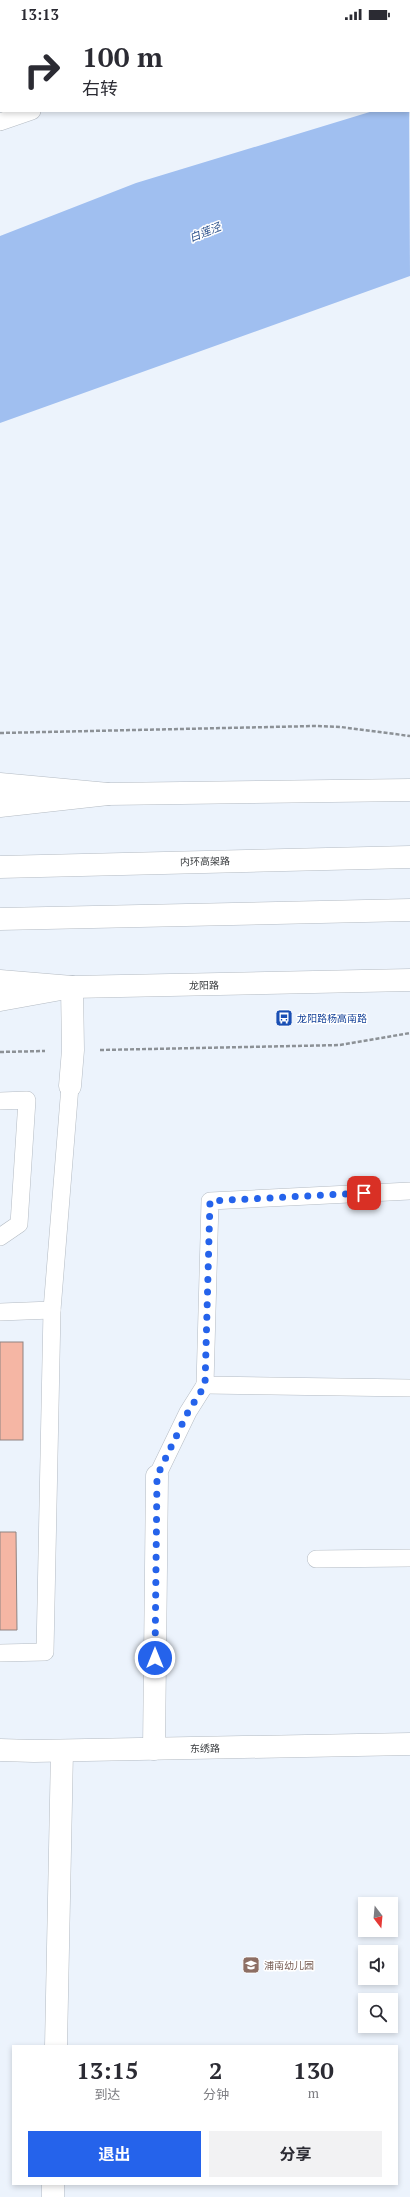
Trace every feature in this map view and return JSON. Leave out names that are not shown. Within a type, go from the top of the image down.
[{"type":"main road","points":[[0,784],[108,794]]},
{"type":"main road","points":[[0,806],[108,794],[410,790]]},
{"type":"main road","name":"内环高架路","points":[[0,867],[410,857]]},
{"type":"main road","points":[[0,919],[410,910]]},
{"type":"main road","name":"龙阳路","points":[[0,1000],[72,987],[410,980]]},
{"type":"main road","points":[[0,981],[72,987],[73,1050],[70,1086]]},
{"type":"main road","points":[[154,1749],[157,1476]]},
{"type":"main road","name":"东绣路","points":[[0,1750],[62,1751],[410,1744]]},
{"type":"main road","points":[[56,2045],[62,1751]]},
{"type":"main road","points":[[52,2197],[53,2185]]},
{"type":"lane","points":[[0,122],[29,112]]},
{"type":"lane","points":[[0,1653],[45,1652],[52,1310],[70,1086]]},
{"type":"lane","points":[[0,1101],[27,1100],[19,1224],[0,1237]]},
{"type":"lane","points":[[157,1476],[188,1412],[205,1385],[210,1201],[410,1191]]},
{"type":"lane","points":[[0,1312],[52,1310]]},
{"type":"lane","points":[[205,1385],[410,1388]]},
{"type":"lane","points":[[316,1559],[410,1558]]},
{"type":"path","points":[[0,733],[314,726],[349,728],[410,736]]},
{"type":"path","points":[[0,1052],[340,1045],[410,1033]]},
{"type":"water","name":"白莲泾","points":[[370,112],[409,112],[410,276],[0,423],[0,236],[136,183]]},
{"type":"building","points":[[0,1342],[23,1342],[23,1440],[0,1440]]},
{"type":"building","points":[[0,1532],[16,1532],[17,1630],[0,1630]]},
{"type":"place","name":"龙阳路杨高南路","points":[[284,1018]]},
{"type":"place","name":"浦南幼儿园","points":[[251,1965]]},
{"type":"route","points":[[155,1658],[157,1476],[188,1412],[205,1385],[210,1201],[364,1193]]}]
